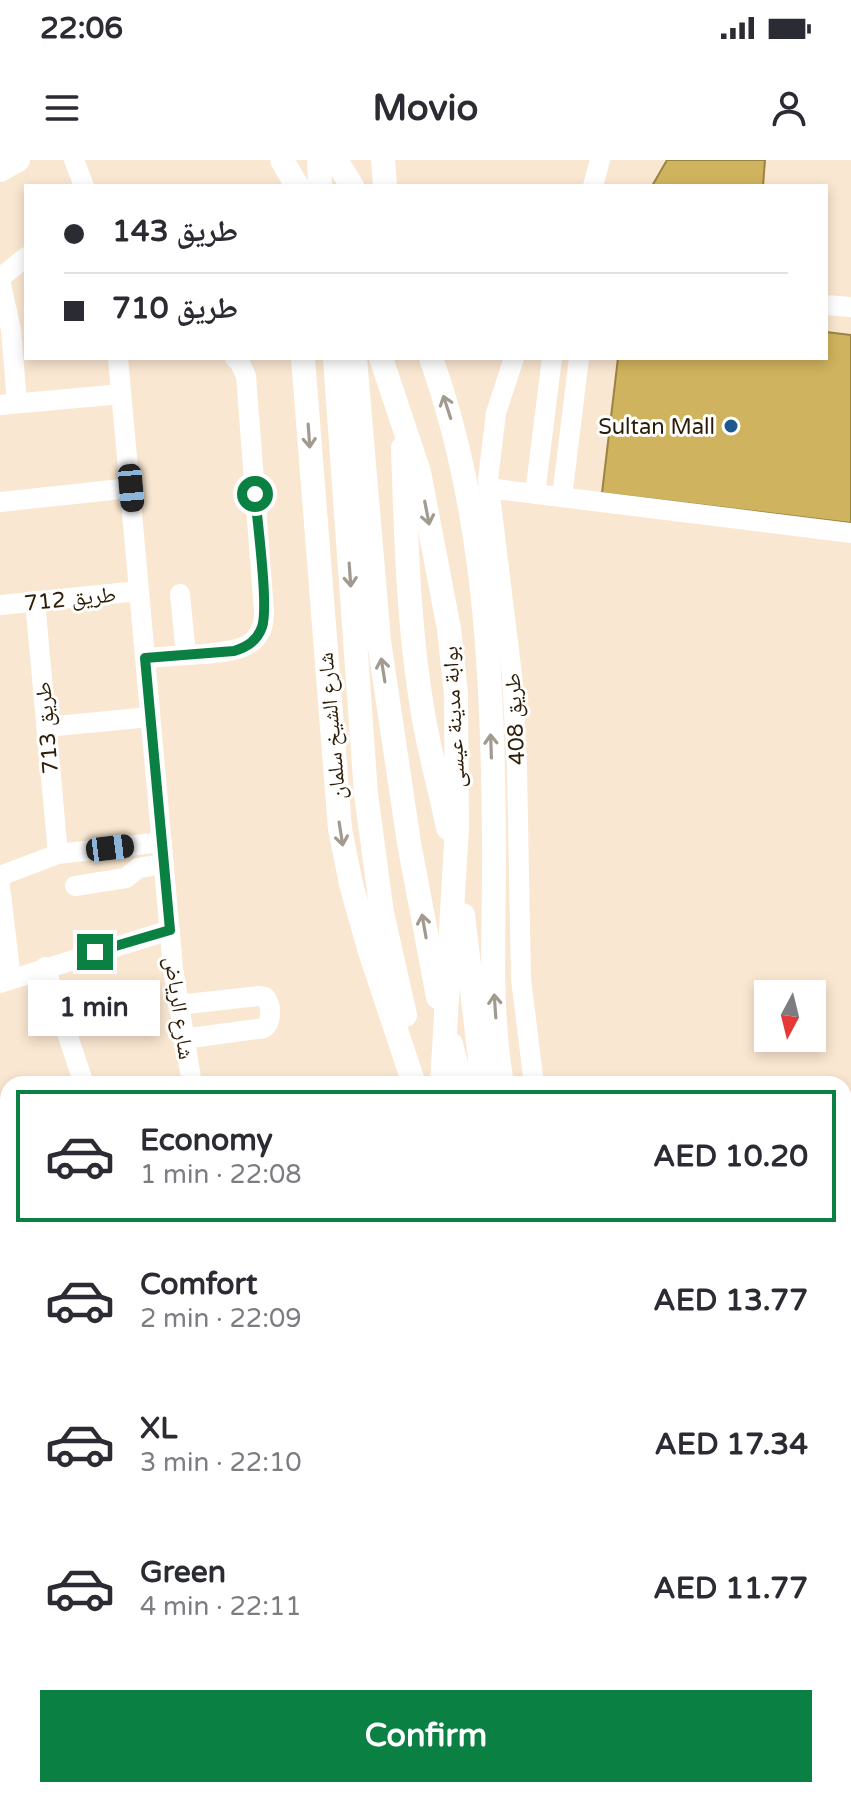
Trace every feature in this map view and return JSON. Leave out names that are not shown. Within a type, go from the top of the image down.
[{"type":"main road","points":[[0,170],[18,160]]},
{"type":"main road","points":[[277,160],[286,184]]},
{"type":"main road","points":[[319,160],[320,184]]},
{"type":"main road","points":[[339,160],[342,184]]},
{"type":"main road","points":[[339,160],[351,184]]},
{"type":"main road","points":[[383,160],[385,184]]},
{"type":"main road","name":"شارع الشيخ سلمان","points":[[303,360],[340,829],[366,940],[410,1076]]},
{"type":"main road","name":"شارع الشيخ سلمان","points":[[335,360],[371,832],[394,972],[422,1076]]},
{"type":"main road","points":[[355,360],[381,657],[432,974],[459,1076]]},
{"type":"main road","name":"بوابة مدينة عيسى","points":[[382,360],[419,472],[449,629],[456,694],[457,827],[442,1076]]},
{"type":"main road","points":[[400,360],[406,541],[416,663],[427,735],[456,871],[482,1076]]},
{"type":"main road","name":"بوابة مدينة عيسى","points":[[432,360],[456,435],[470,498],[487,628],[494,841],[494,997],[501,1076]]},
{"type":"street","points":[[594,184],[600,160]]},
{"type":"street","points":[[73,161],[83,184]]},
{"type":"street","points":[[24,259],[0,279],[11,330],[9,404],[121,394]]},
{"type":"street","points":[[828,305],[851,307]]},
{"type":"street","name":"شارع الرياض","points":[[118,360],[170,930],[178,1005],[190,1076]]},
{"type":"street","points":[[145,658],[234,651],[256,638],[264,618],[246,376],[238,360]]},
{"type":"street","name":"طريق 408","points":[[513,360],[496,413],[488,488],[506,608],[512,675],[521,979],[533,1076]]},
{"type":"street","points":[[535,494],[552,360]]},
{"type":"street","points":[[562,497],[579,360]]},
{"type":"street","points":[[0,502],[131,488]]},
{"type":"street","points":[[488,488],[851,533]]},
{"type":"street","name":"طريق 712","points":[[0,605],[139,591]]},
{"type":"street","points":[[180,594],[186,655]]},
{"type":"street","name":"طريق 713","points":[[35,601],[58,854]]},
{"type":"street","points":[[46,727],[150,717]]},
{"type":"street","points":[[0,876],[58,854],[162,842]]},
{"type":"street","points":[[75,886],[126,878],[138,868],[164,864]]},
{"type":"street","points":[[0,886],[5,981],[170,930]]},
{"type":"street","points":[[45,967],[81,1076]]},
{"type":"street","points":[[178,1005],[258,996],[265,997],[269,1003],[269,1021],[264,1028],[183,1039]]},
{"type":"building","points":[[667,160],[765,160],[763,184],[653,184]]},
{"type":"building","name":"Sultan Mall","points":[[828,332],[851,335],[851,523],[602,493],[618,360],[828,360]]},
{"type":"place","name":"Sultan Mall","points":[[731,426]]},
{"type":"route","points":[[95,952],[170,930],[145,658],[234,651],[256,638],[264,618],[255,494]]}]
